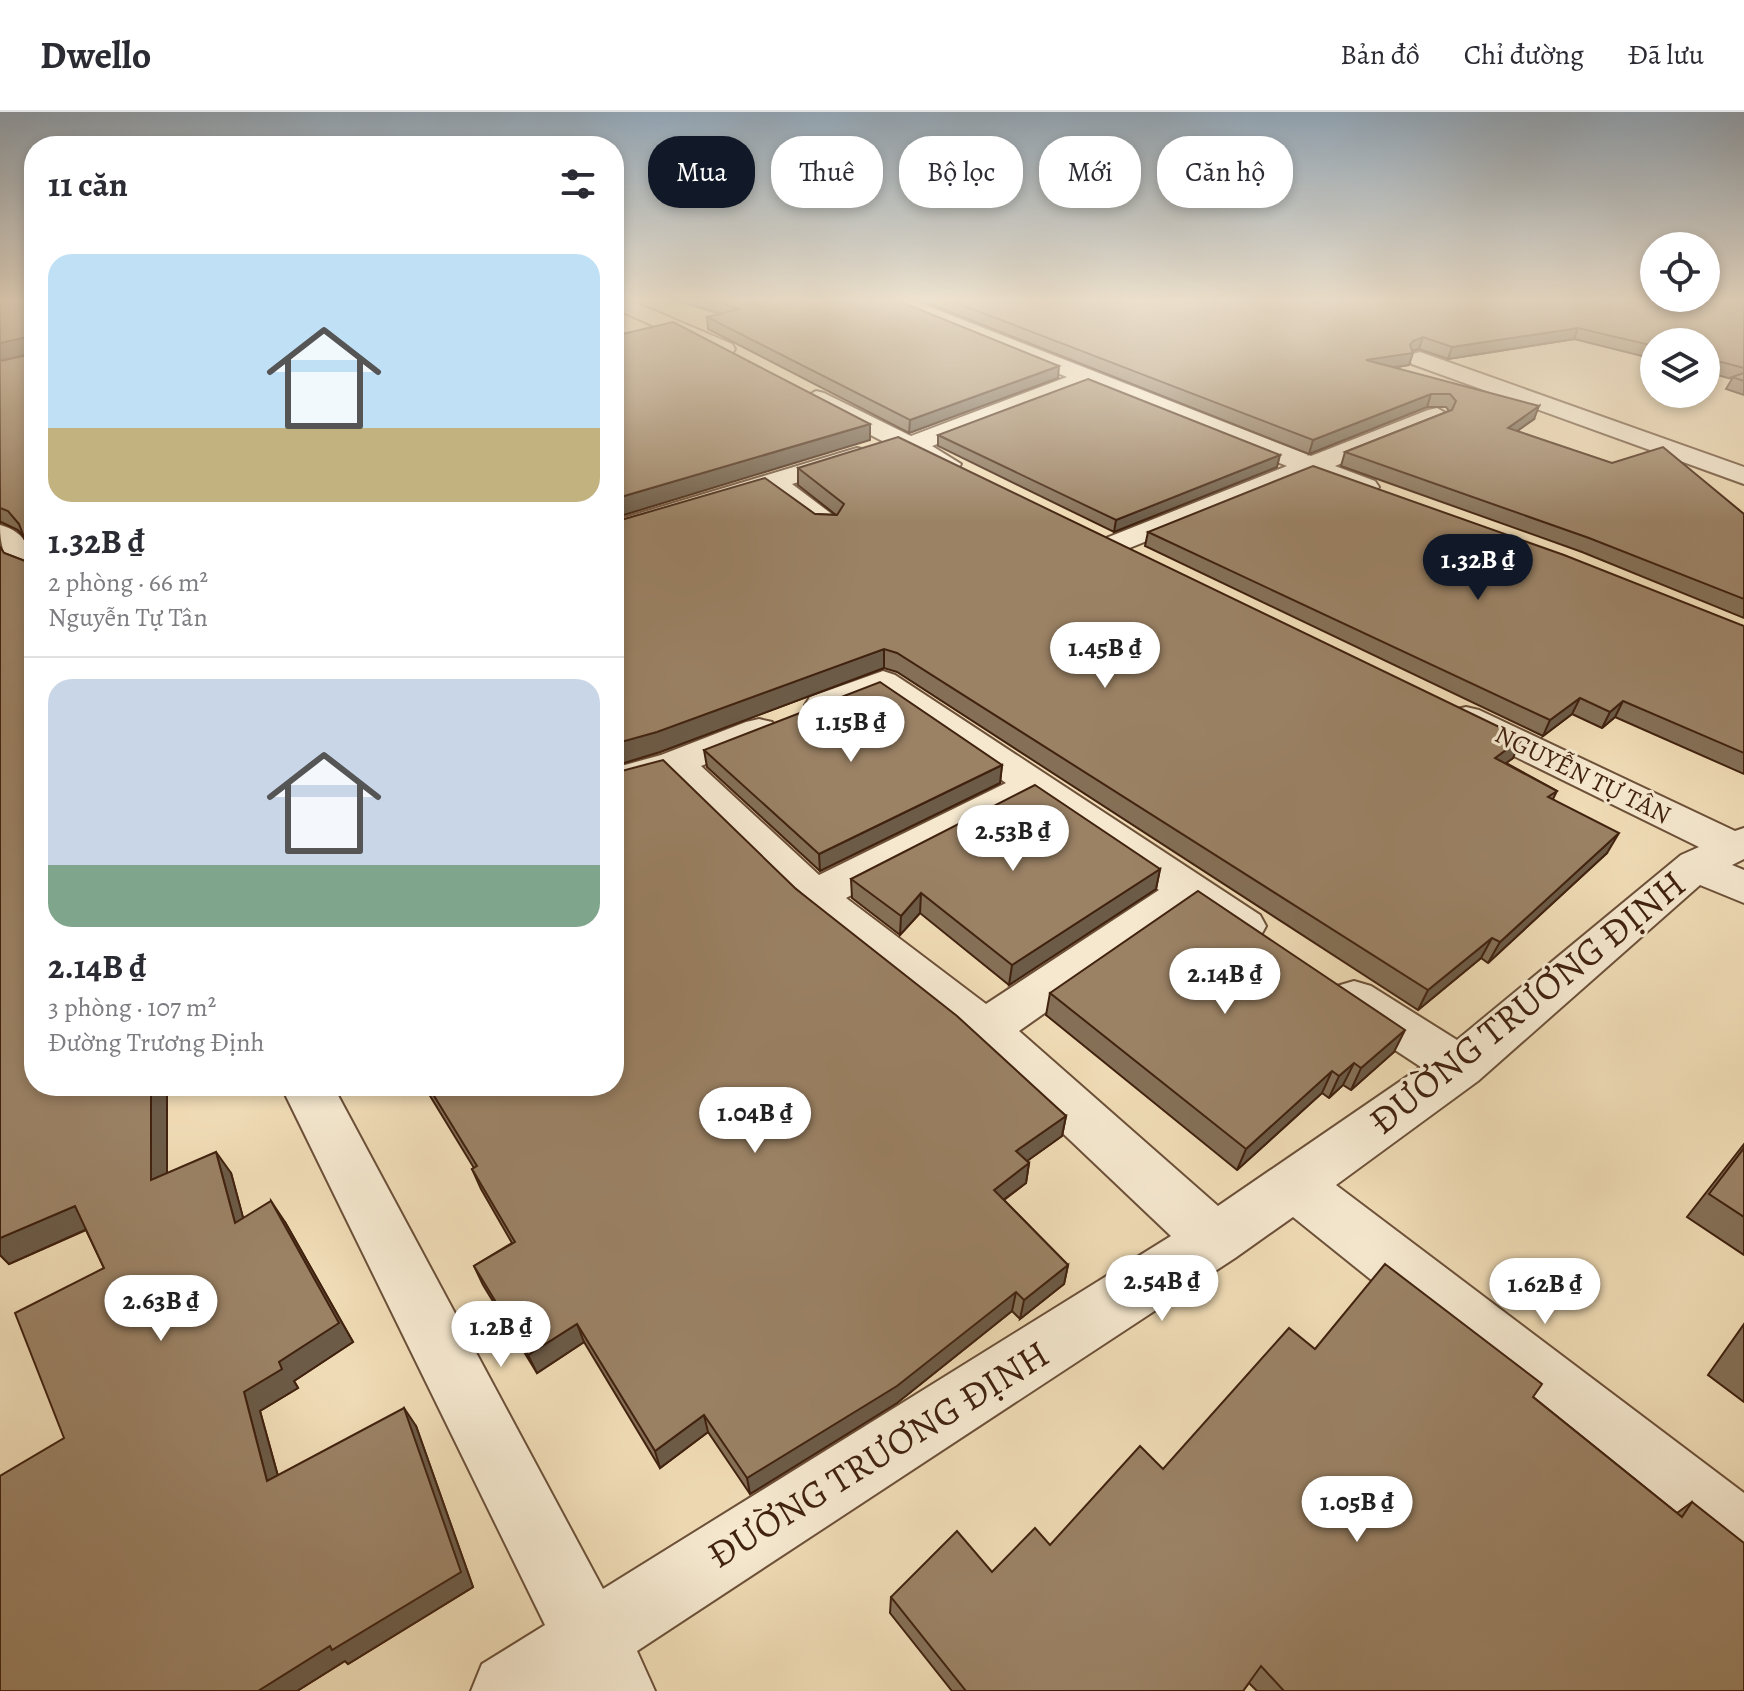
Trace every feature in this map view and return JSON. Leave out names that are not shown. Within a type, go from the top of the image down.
[{"type":"street","points":[[1076,374],[1395,498]]},
{"type":"street","points":[[1461,374],[1744,476]]},
{"type":"street","points":[[624,527],[905,443],[1087,378]]},
{"type":"street","points":[[791,385],[977,479]]},
{"type":"street","points":[[1154,566],[1098,539],[1307,466],[1437,415]]},
{"type":"street","points":[[773,483],[827,524]]},
{"type":"street","points":[[0,534],[13,543],[24,560]]},
{"type":"street","points":[[624,777],[675,763],[883,682],[1275,947]]},
{"type":"street","name":"NGUYỄN TỰ TÂN","points":[[1434,702],[1730,861]]},
{"type":"street","points":[[675,763],[814,896],[985,1030],[1215,1240]]},
{"type":"street","points":[[814,896],[1033,785]]},
{"type":"street","name":"ĐƯỜNG TRƯƠNG ĐỊNH","points":[[509,1691],[1215,1240],[1460,1067],[1730,861]]},
{"type":"street","points":[[985,1030],[1190,890]]},
{"type":"street","points":[[1323,979],[1460,1067]]},
{"type":"street","points":[[312,1096],[617,1691]]},
{"type":"street","points":[[1293,1184],[1744,1536]]},
{"type":"building","points":[[0,374],[24,374],[24,537],[19,524],[8,511],[0,508]]},
{"type":"building","points":[[624,374],[773,374],[870,424],[624,496]]},
{"type":"building","points":[[819,374],[1038,374],[910,420]]},
{"type":"building","points":[[1141,374],[1417,374],[1539,406],[1508,428],[1612,463],[1663,447],[1744,514],[1744,599],[1589,538],[1345,452],[1452,410],[1456,401],[1450,394],[1431,394],[1313,440]]},
{"type":"building","points":[[1744,374],[1744,381],[1732,377]]},
{"type":"building","points":[[1088,379],[1280,455],[1116,520],[938,435]]},
{"type":"building","points":[[898,437],[1522,738],[1495,758],[1557,791],[1548,797],[1619,833],[1500,942],[1492,938],[1428,990],[897,653],[884,649],[624,741],[624,519],[765,478],[815,514],[837,515],[844,504],[798,468]]},
{"type":"building","points":[[1313,466],[1564,555],[1744,626],[1744,753],[1623,701],[1610,712],[1580,698],[1550,720],[1148,532]]},
{"type":"building","points":[[0,547],[4,553],[24,561],[24,1096],[151,1096],[151,1180],[216,1152],[235,1223],[271,1201],[339,1323],[279,1362],[282,1369],[244,1392],[267,1481],[404,1408],[461,1572],[332,1650],[330,1646],[258,1691],[0,1691],[0,1476],[64,1438],[15,1313],[104,1268],[75,1206],[0,1238]]},
{"type":"building","points":[[880,682],[1002,765],[819,854],[704,750]]},
{"type":"building","points":[[663,760],[796,889],[957,1016],[1066,1116],[1016,1151],[1029,1163],[994,1190],[1068,1265],[1024,1300],[1016,1292],[897,1386],[747,1478],[704,1415],[655,1451],[577,1324],[528,1355],[474,1266],[515,1242],[472,1169],[477,1166],[434,1096],[624,1096],[624,770]]},
{"type":"building","points":[[1035,785],[1160,869],[1012,965],[921,893],[901,916],[851,879]]},
{"type":"building","points":[[1198,891],[1405,1030],[1361,1068],[1354,1063],[1339,1076],[1332,1071],[1246,1149],[1050,993]]},
{"type":"building","points":[[1744,1148],[1744,1217],[1709,1194]]},
{"type":"building","points":[[1385,1264],[1542,1384],[1533,1397],[1682,1517],[1692,1502],[1744,1543],[1744,1691],[1284,1691],[1261,1666],[1243,1691],[966,1691],[891,1597],[957,1531],[992,1572],[1035,1528],[1050,1545],[1140,1446],[1163,1469],[1289,1328],[1315,1349]]}]
